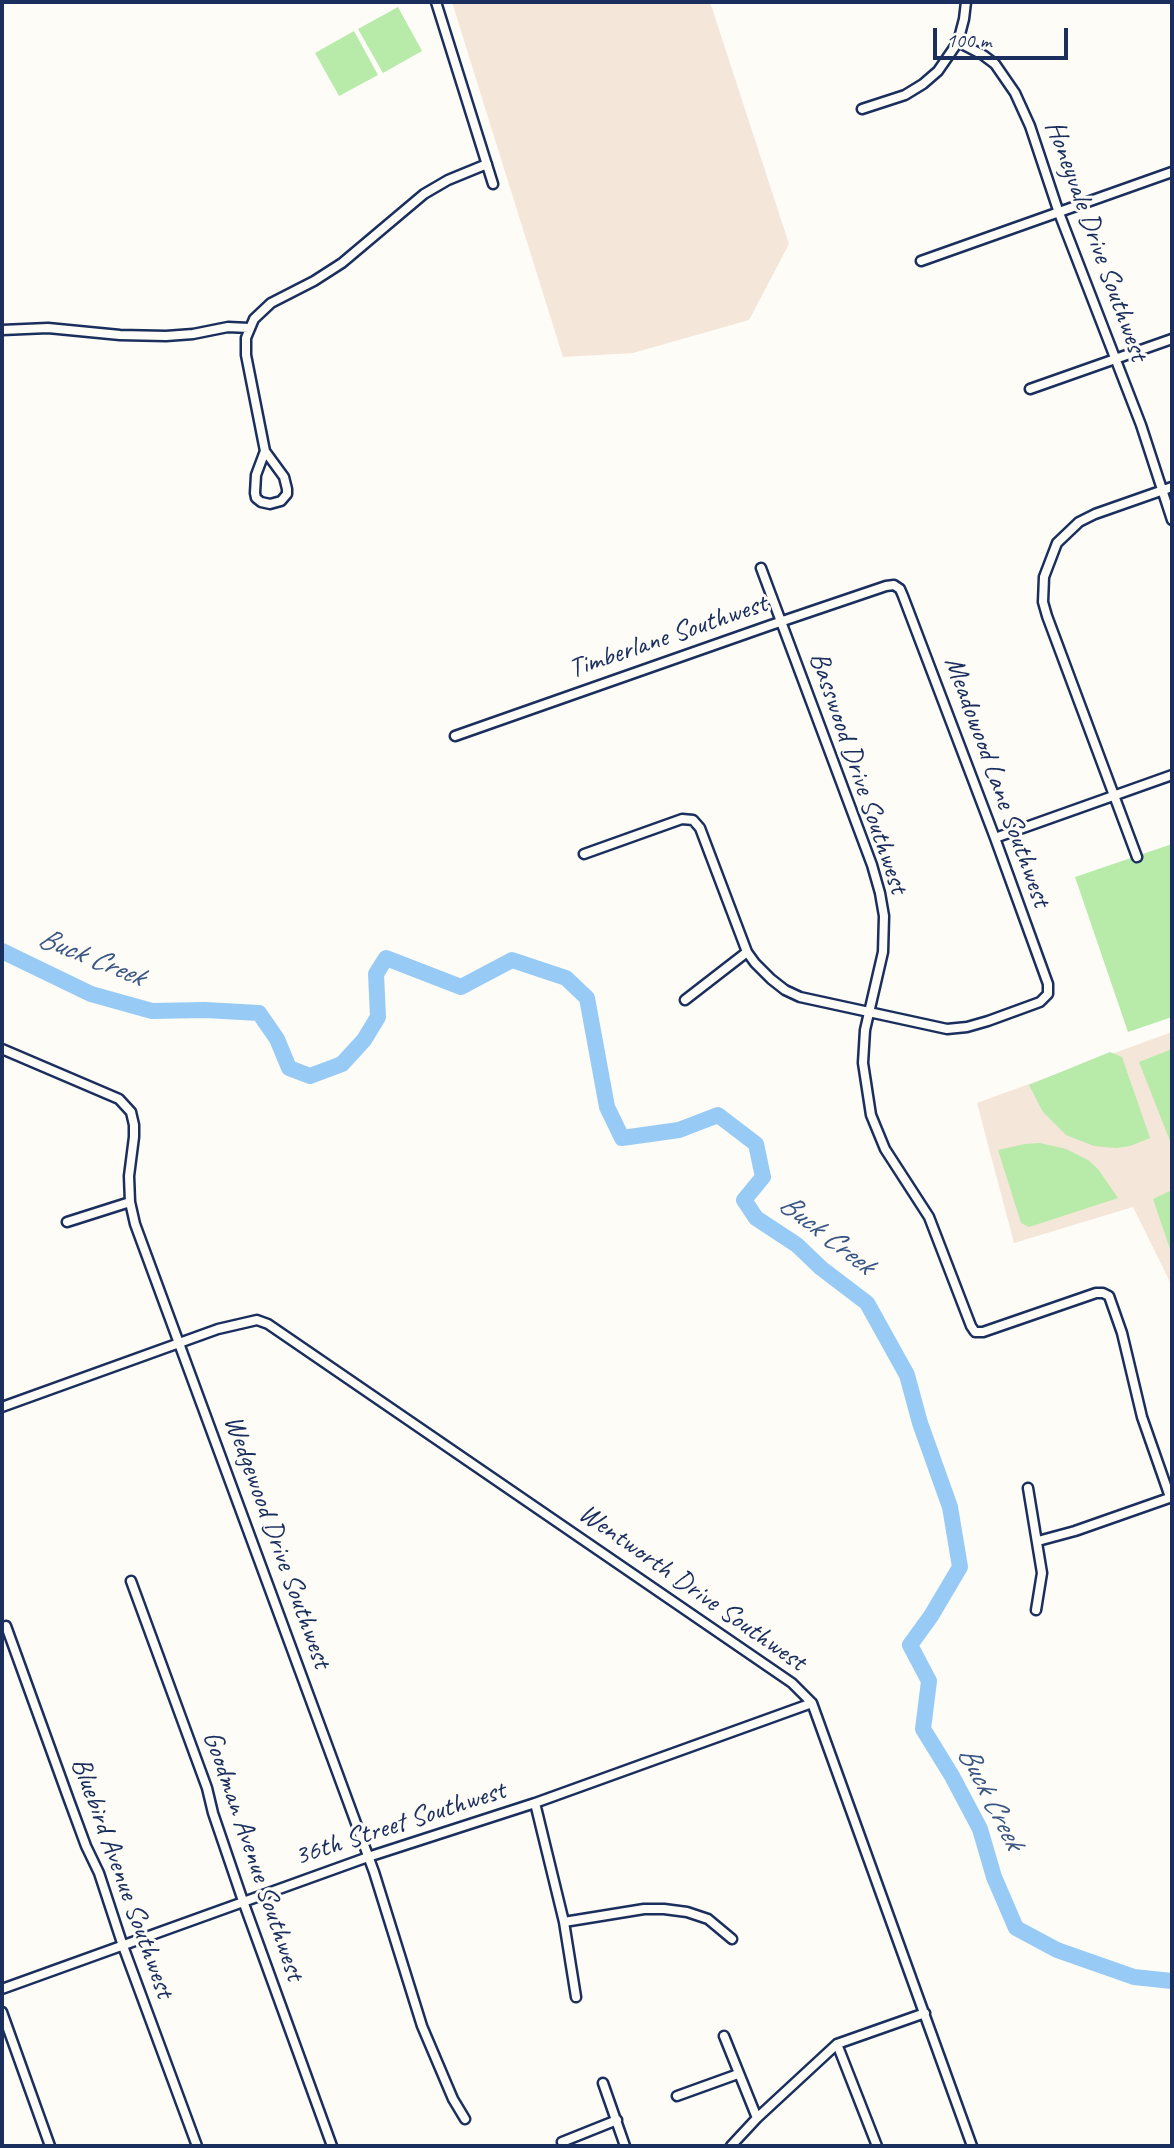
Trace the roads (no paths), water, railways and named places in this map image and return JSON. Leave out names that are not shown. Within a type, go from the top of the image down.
[{"type":"street","points":[[436,2],[493,184]]},
{"type":"street","points":[[862,109],[894,99],[923,84],[944,64],[958,42],[966,2]]},
{"type":"street","name":"Honeyvale Drive Southwest","points":[[958,42],[988,58],[1000,69],[1012,86],[1030,126],[1059,213],[1168,489],[1172,520]]},
{"type":"street","points":[[265,451],[256,475],[255,493],[261,502],[276,503],[287,494],[286,483],[265,451],[246,355],[245,344],[254,319],[263,308],[342,263],[424,194],[448,180],[487,164]]},
{"type":"street","points":[[921,261],[1172,172]]},
{"type":"street","points":[[2,330],[48,328],[120,335],[166,336],[228,327],[250,328]]},
{"type":"street","points":[[1030,389],[1172,339]]},
{"type":"street","points":[[1137,857],[1047,616],[1043,594],[1044,577],[1048,561],[1061,538],[1079,522],[1168,489]]},
{"type":"street","name":"Basswood Drive Southwest","points":[[761,568],[872,865],[880,893],[884,916],[883,952],[864,1039],[863,1063],[874,1123],[889,1158],[933,1225],[975,1332],[983,1332],[1096,1293],[1109,1296],[1122,1333],[1142,1417],[1171,1497]]},
{"type":"street","name":"Timberlane Southwest","points":[[455,736],[886,586],[897,587]]},
{"type":"street","name":"Meadowood Lane Southwest","points":[[869,1013],[933,1027],[957,1028],[988,1021],[1041,1002],[1048,994],[1048,984],[995,838],[903,596],[897,587]]},
{"type":"street","points":[[995,838],[1172,775]]},
{"type":"street","points":[[584,854],[682,819],[693,820],[700,828],[747,953],[771,979],[793,994],[869,1013]]},
{"type":"street","points":[[685,1000],[747,953]]},
{"type":"street","name":"Wedgewood Drive Southwest","points":[[2,1049],[119,1099],[131,1112],[134,1125],[129,1176],[130,1202],[135,1224],[368,1857],[422,2026],[453,2099],[465,2119]]},
{"type":"street","points":[[67,1222],[130,1202]]},
{"type":"street","name":"Wentworth Drive Southwest","points":[[178,1343],[257,1320],[268,1324],[792,1683],[813,1703],[972,2146]]},
{"type":"street","points":[[2,1407],[178,1343]]},
{"type":"street","points":[[1028,1488],[1041,1573],[1036,1610]]},
{"type":"street","points":[[1038,1541],[1171,1497]]},
{"type":"street","name":"Goodman Avenue Southwest","points":[[131,1581],[207,1788],[243,1901],[332,2146]]},
{"type":"street","name":"Bluebird Avenue Southwest","points":[[6,1626],[73,1811],[104,1885],[197,2146]]},
{"type":"street","name":"36th Street Southwest","points":[[2,1989],[243,1901],[535,1803],[813,1703]]},
{"type":"street","points":[[535,1803],[564,1922],[576,1997]]},
{"type":"street","points":[[564,1922],[644,1909],[664,1909],[687,1912],[708,1919],[732,1939]]},
{"type":"street","points":[[2,2012],[50,2146]]},
{"type":"street","points":[[729,2146],[837,2044],[925,2013]]},
{"type":"street","points":[[724,2036],[757,2118]]},
{"type":"street","points":[[837,2044],[877,2146]]},
{"type":"street","points":[[677,2096],[738,2074]]},
{"type":"street","points":[[603,2083],[625,2146]]},
{"type":"street","points":[[562,2142],[617,2120]]},
{"type":"waterway","name":"Buck Creek","points":[[2,951],[91,994],[152,1011],[259,1013],[277,1039],[289,1068],[310,1076],[342,1064],[364,1040],[378,1017],[376,974],[386,958],[461,987],[512,960],[566,978],[587,998],[607,1107],[622,1138],[679,1130],[718,1115],[756,1144],[763,1177],[744,1200],[756,1218],[797,1245],[821,1268],[867,1303],[907,1375],[920,1423],[950,1507],[960,1567],[910,1645],[929,1681],[923,1729],[980,1829],[994,1877],[1016,1928],[1057,1950],[1134,1977],[1172,1981]]}]
